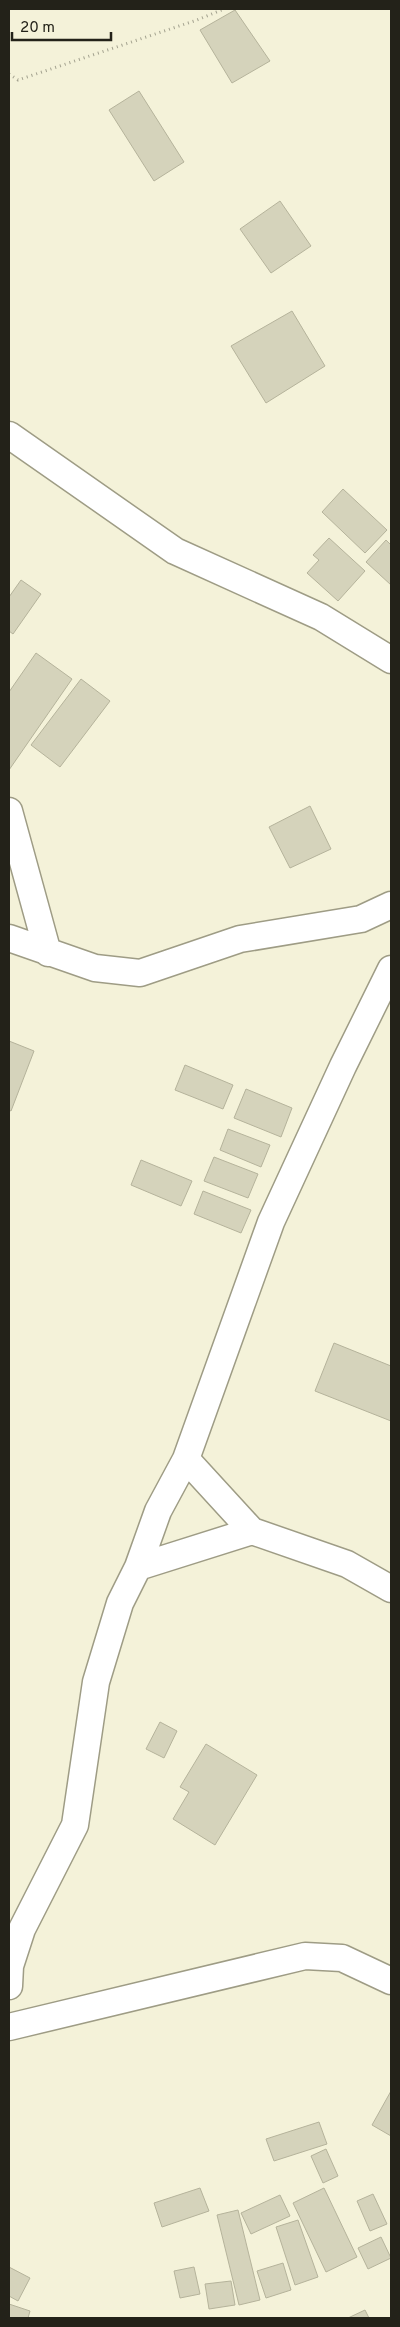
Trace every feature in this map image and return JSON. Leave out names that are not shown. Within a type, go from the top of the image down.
[{"type":"street","points":[[9,435],[175,551],[321,617],[391,660]]},
{"type":"street","points":[[9,811],[48,953]]},
{"type":"street","points":[[9,938],[95,968],[140,973],[240,939],[361,918],[391,904]]},
{"type":"street","points":[[9,1986],[10,1966],[22,1929],[75,1826],[96,1682],[120,1603],[138,1567],[158,1510],[186,1459],[271,1222],[343,1066],[391,970]]},
{"type":"street","points":[[186,1459],[252,1531],[347,1564],[391,1589]]},
{"type":"street","points":[[138,1567],[252,1531]]},
{"type":"street","points":[[9,2027],[305,1956],[342,1958],[391,1981]]},
{"type":"path","points":[[9,74],[18,80],[197,20],[224,9]]},
{"type":"building","points":[[235,10],[270,61],[232,83],[200,30]]},
{"type":"building","points":[[139,91],[184,162],[154,181],[109,110]]},
{"type":"building","points":[[280,201],[311,246],[271,273],[240,229]]},
{"type":"building","points":[[292,311],[325,366],[266,403],[231,346]]},
{"type":"building","points":[[343,489],[387,530],[365,553],[322,512]]},
{"type":"building","points":[[329,538],[365,571],[338,601],[307,573],[319,560],[313,555]]},
{"type":"building","points":[[386,540],[391,545],[391,585],[366,562]]},
{"type":"building","points":[[21,580],[41,594],[13,634],[9,631],[9,597]]},
{"type":"building","points":[[36,653],[72,679],[9,770],[9,692]]},
{"type":"building","points":[[81,679],[110,701],[60,767],[31,745]]},
{"type":"building","points":[[310,806],[331,849],[290,868],[269,827]]},
{"type":"building","points":[[9,1041],[34,1051],[11,1111],[9,1110]]},
{"type":"building","points":[[185,1065],[233,1085],[223,1109],[175,1090]]},
{"type":"building","points":[[246,1089],[292,1108],[281,1137],[234,1118]]},
{"type":"building","points":[[228,1129],[270,1145],[261,1167],[220,1150]]},
{"type":"building","points":[[214,1157],[258,1174],[248,1198],[204,1181]]},
{"type":"building","points":[[141,1160],[192,1181],[181,1206],[131,1185]]},
{"type":"building","points":[[203,1191],[251,1210],[241,1233],[194,1214]]},
{"type":"building","points":[[334,1343],[391,1366],[391,1421],[315,1391]]},
{"type":"building","points":[[160,1722],[177,1731],[164,1758],[146,1749]]},
{"type":"building","points":[[206,1744],[257,1775],[215,1845],[173,1819],[189,1792],[180,1787]]},
{"type":"building","points":[[391,2091],[391,2136],[372,2125]]},
{"type":"building","points":[[319,2122],[327,2144],[274,2161],[266,2139]]},
{"type":"building","points":[[326,2149],[338,2176],[323,2183],[311,2156]]},
{"type":"building","points":[[200,2188],[209,2211],[162,2227],[154,2203]]},
{"type":"building","points":[[324,2188],[357,2257],[326,2272],[293,2203]]},
{"type":"building","points":[[373,2194],[387,2224],[370,2231],[357,2201]]},
{"type":"building","points":[[280,2195],[290,2216],[251,2234],[241,2213]]},
{"type":"building","points":[[238,2210],[260,2300],[239,2305],[217,2215]]},
{"type":"building","points":[[298,2220],[318,2277],[295,2285],[276,2227]]},
{"type":"building","points":[[381,2237],[391,2258],[368,2269],[358,2248]]},
{"type":"building","points":[[283,2263],[291,2290],[266,2298],[257,2271]]},
{"type":"building","points":[[9,2267],[30,2278],[18,2301],[9,2296]]},
{"type":"building","points":[[194,2267],[200,2294],[180,2298],[174,2271]]},
{"type":"building","points":[[231,2281],[235,2305],[209,2309],[205,2284]]},
{"type":"building","points":[[9,2304],[30,2311],[28,2318],[9,2318]]},
{"type":"building","points":[[365,2310],[369,2318],[348,2318]]}]
